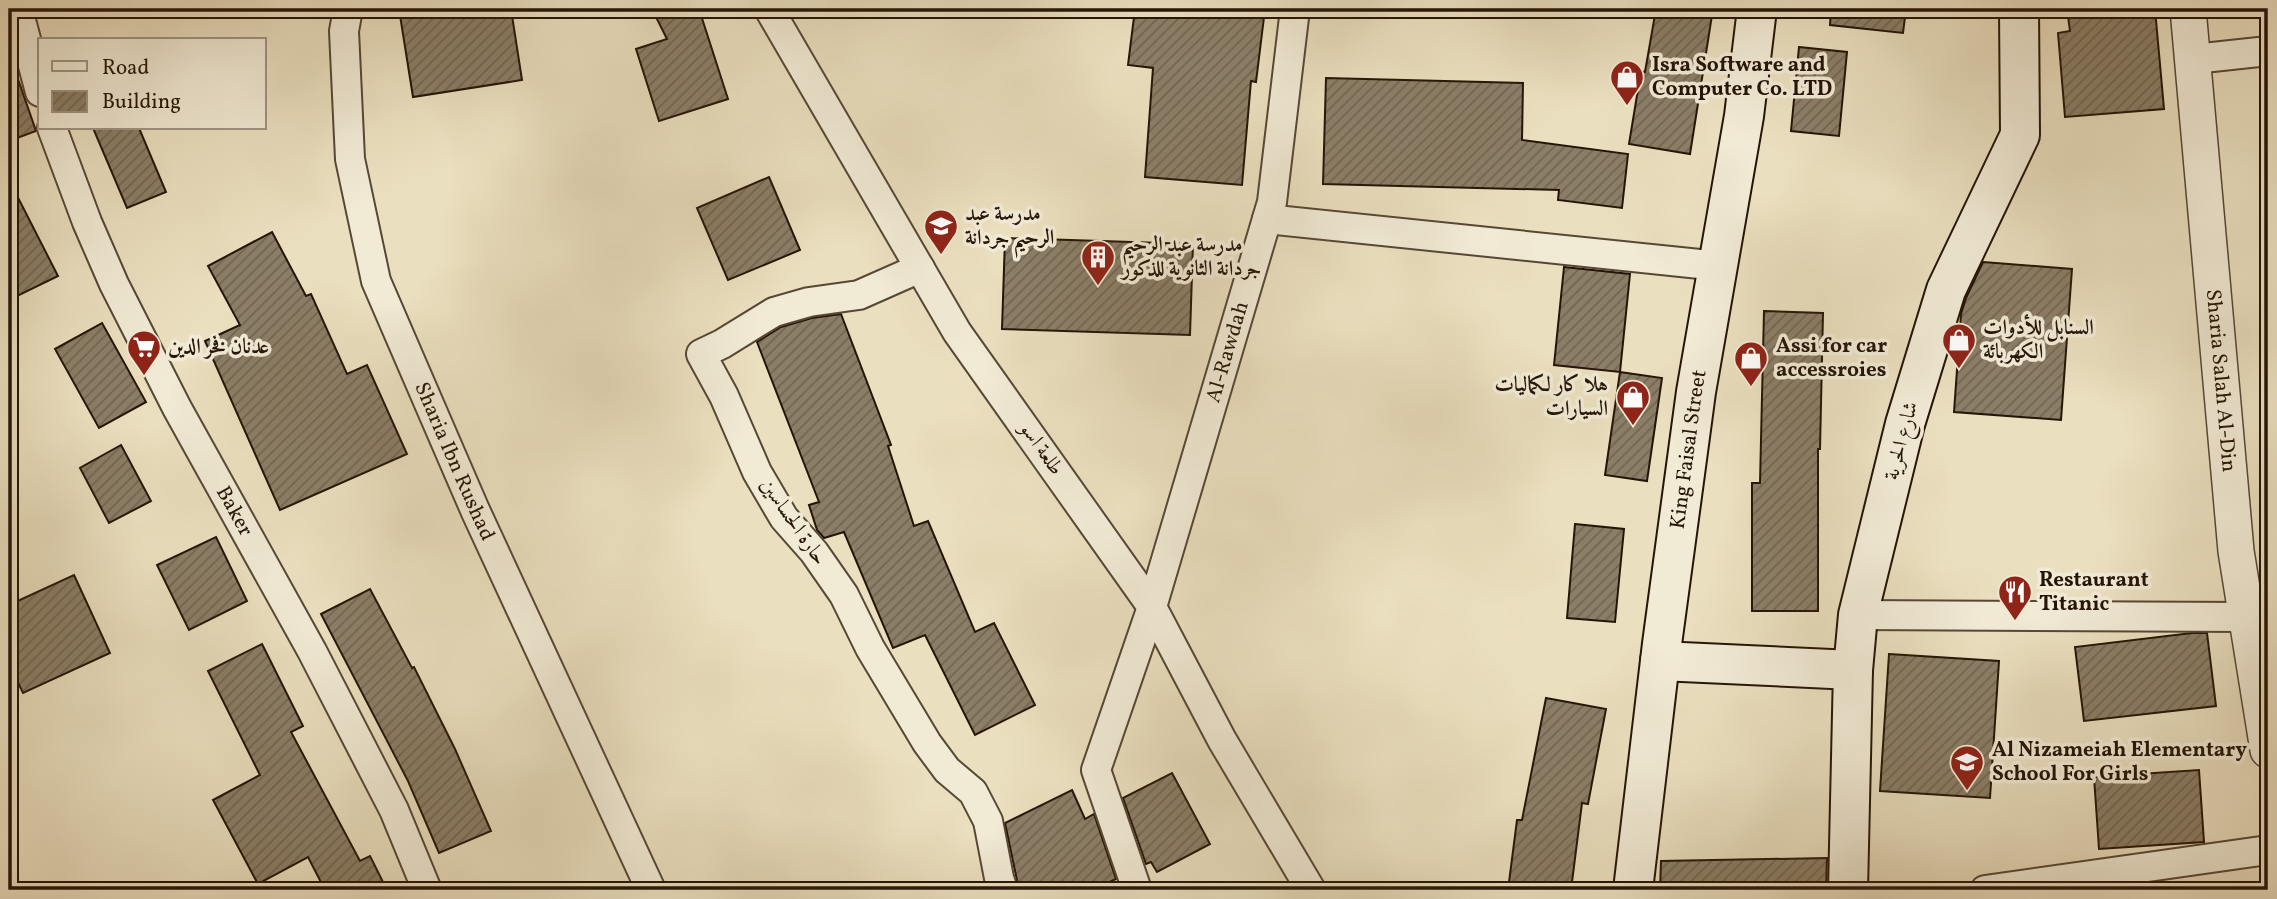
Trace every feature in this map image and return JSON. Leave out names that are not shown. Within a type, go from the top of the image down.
[{"type":"main road","name":"King Faisal Street","points":[[1633,890],[1696,392],[1744,116],[1757,9]]},
{"type":"main road","name":"شارع الحرية","points":[[1848,890],[1853,670],[1858,615],[1905,424],[1946,290],[2020,135],[2019,9]]},
{"type":"main road","points":[[1660,661],[1853,670]]},
{"type":"street","points":[[18,9],[38,84]]},
{"type":"street","name":"Sharia Ibn Rushad","points":[[348,9],[344,31],[350,159],[376,281],[475,510],[651,890]]},
{"type":"street","name":"طلعة اسو","points":[[769,9],[957,332],[1152,607],[1222,740],[1311,890]]},
{"type":"street","name":"Al-Rawdah","points":[[1138,890],[1096,771],[1152,607],[1272,202],[1295,9]]},
{"type":"street","name":"Sharia Salah Al-Din","points":[[2188,9],[2236,551],[2257,616],[2268,750]]},
{"type":"street","points":[[2194,59],[2268,51]]},
{"type":"street","name":"Baker","points":[[53,130],[87,222],[114,284],[177,408],[312,651],[394,810],[426,890]]},
{"type":"street","points":[[1267,219],[1719,266]]},
{"type":"street","name":"حارة الحساسين","points":[[920,268],[859,295],[809,302],[774,312],[701,354],[757,472],[784,518],[814,552],[845,595],[870,648],[927,743],[947,771],[973,792],[988,821],[1003,890]]},
{"type":"street","points":[[1858,615],[2257,616]]},
{"type":"street","points":[[1985,890],[2268,850]]},
{"type":"building","points":[[399,9],[511,9],[522,80],[413,97]]},
{"type":"building","points":[[652,9],[699,9],[728,99],[659,121],[636,49],[667,39]]},
{"type":"building","points":[[1135,9],[1265,9],[1256,82],[1251,81],[1242,185],[1145,177],[1153,68],[1128,65]]},
{"type":"building","points":[[1656,9],[1713,9],[1690,154],[1629,144],[1641,71],[1645,72]]},
{"type":"building","points":[[1831,9],[1906,9],[1903,33],[1830,25]]},
{"type":"building","points":[[2067,9],[2155,9],[2164,109],[2065,117],[2058,33],[2070,31]]},
{"type":"building","points":[[1799,47],[1847,52],[1839,136],[1791,131]]},
{"type":"building","points":[[11,59],[36,131],[9,141],[9,60]]},
{"type":"building","points":[[1326,78],[1523,83],[1522,140],[1628,154],[1622,208],[1558,200],[1559,190],[1323,184]]},
{"type":"building","points":[[94,130],[140,130],[166,192],[127,208]]},
{"type":"building","points":[[769,177],[800,250],[728,280],[697,208]]},
{"type":"building","points":[[9,180],[58,276],[9,300]]},
{"type":"building","points":[[272,232],[306,296],[311,294],[347,374],[367,365],[407,454],[280,510],[205,341],[240,325],[208,266]]},
{"type":"building","name":"مدرسة عبد الرحيم جردانة الثانوية للذكور","points":[[1005,238],[1193,244],[1190,335],[1002,329]]},
{"type":"building","points":[[1983,262],[2072,269],[2061,420],[1954,412],[1961,314]]},
{"type":"building","points":[[1564,267],[1630,274],[1620,372],[1554,365]]},
{"type":"building","points":[[1764,311],[1823,313],[1818,449],[1818,611],[1752,611],[1752,483],[1760,483]]},
{"type":"building","points":[[841,314],[891,445],[888,446],[914,526],[928,521],[975,632],[994,623],[1035,705],[975,735],[925,635],[893,648],[844,532],[824,538],[817,530],[809,505],[819,502],[757,342],[781,327],[812,318]]},
{"type":"building","points":[[102,323],[146,402],[99,428],[55,349]]},
{"type":"building","name":"هلا كار لكماليات السيارات","points":[[1620,372],[1662,378],[1647,481],[1605,475]]},
{"type":"building","points":[[121,445],[151,501],[109,523],[80,468]]},
{"type":"building","points":[[1575,524],[1624,529],[1615,622],[1567,618]]},
{"type":"building","points":[[216,537],[247,601],[189,630],[157,565]]},
{"type":"building","points":[[74,575],[110,653],[23,693],[9,664],[9,605]]},
{"type":"building","points":[[370,589],[412,668],[414,667],[455,749],[491,831],[439,853],[408,781],[321,614]]},
{"type":"building","points":[[2207,633],[2216,706],[2084,721],[2075,647]]},
{"type":"building","points":[[262,644],[303,726],[291,732],[360,861],[370,856],[387,890],[325,890],[308,857],[258,884],[213,800],[260,775],[208,671]]},
{"type":"building","points":[[1889,654],[1999,661],[1990,798],[1880,791]]},
{"type":"building","points":[[1546,698],[1606,709],[1588,804],[1582,803],[1571,890],[1508,890],[1517,820],[1522,820]]},
{"type":"building","points":[[2199,770],[2204,842],[2099,849],[2094,777]]},
{"type":"building","points":[[1172,773],[1210,844],[1157,872],[1151,862],[1146,864],[1123,798]]},
{"type":"building","points":[[1072,790],[1085,819],[1094,814],[1116,879],[1093,890],[1019,890],[1005,823]]},
{"type":"building","points":[[1827,858],[1826,890],[1660,890],[1661,861]]},
{"type":"place","name":"Isra Software and Computer Co. LTD","points":[[1627,107]]},
{"type":"place","name":"مدرسة عبد الرحيم جردانة","points":[[941,256]]},
{"type":"place","name":"مدرسة عبد الرحيم جردانة الثانوية للذكور","points":[[1098,287]]},
{"type":"place","name":"السنابل للأدوات الكهربائة","points":[[1959,370]]},
{"type":"place","name":"عدنان فخر الدين","points":[[144,377]]},
{"type":"place","name":"Assi for car accessroies","points":[[1751,388]]},
{"type":"place","name":"هلا كار لكماليات السيارات","points":[[1633,427]]},
{"type":"place","name":"Restaurant Titanic","points":[[2015,622]]},
{"type":"place","name":"Al Nizameiah Elementary School For Girls","points":[[1967,792]]}]
